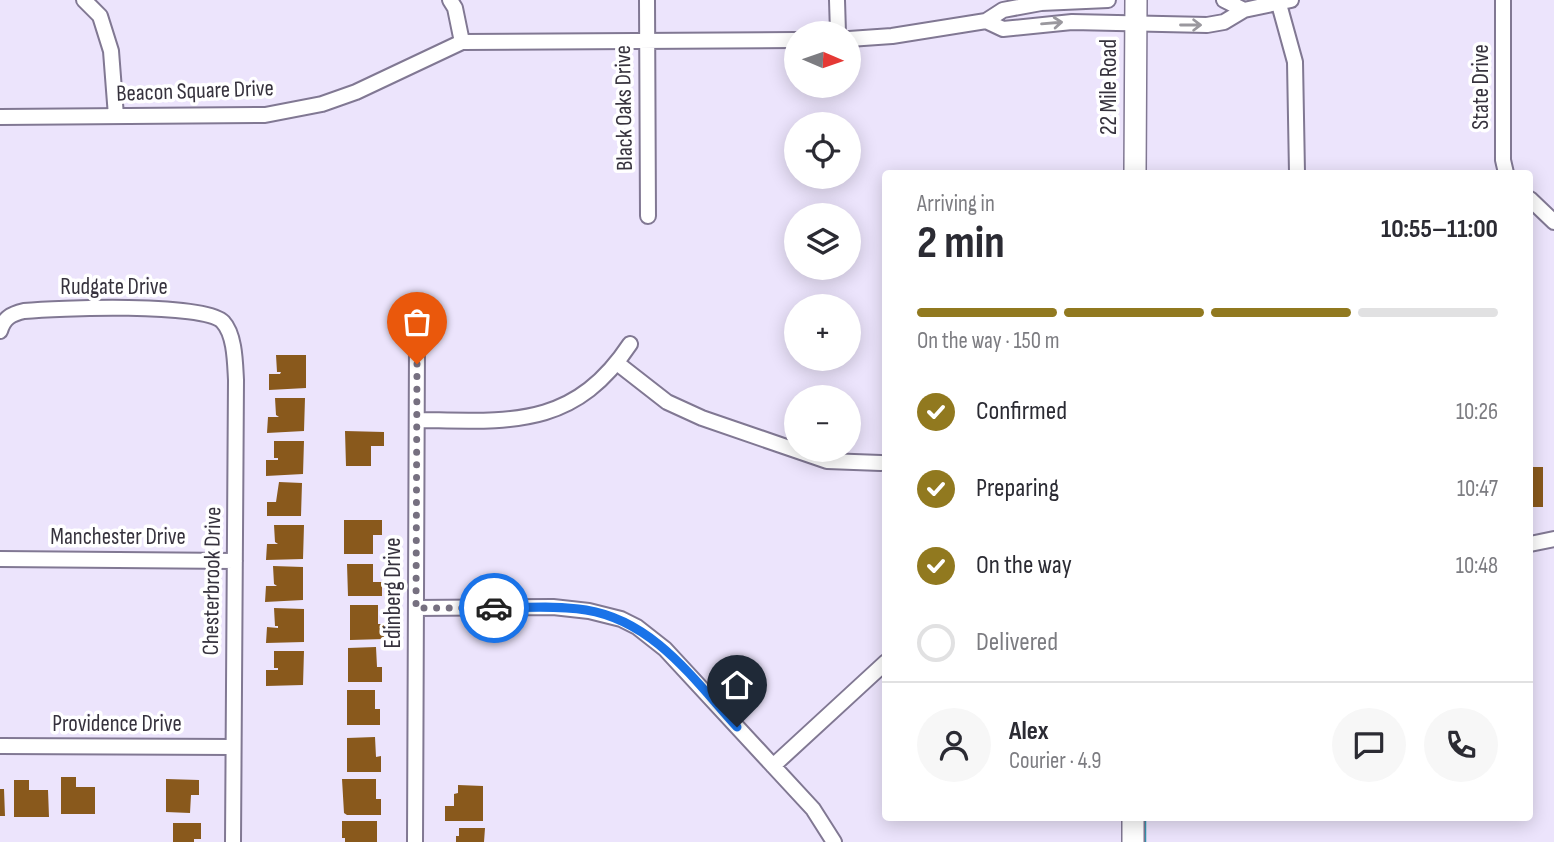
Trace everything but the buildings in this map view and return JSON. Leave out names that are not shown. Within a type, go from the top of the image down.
[{"type":"street","points":[[85,0],[100,16],[111,51],[117,116]]},
{"type":"street","points":[[450,0],[455,8],[463,42]]},
{"type":"street","name":"Black Oaks Drive","points":[[646,0],[648,216]]},
{"type":"street","points":[[837,0],[838,21]]},
{"type":"street","points":[[861,37],[892,36],[986,21],[1003,10],[1041,3],[1108,0]]},
{"type":"street","name":"22 Mile Road","points":[[1135,170],[1136,0]]},
{"type":"street","points":[[1224,0],[1244,10]]},
{"type":"street","name":"State Drive","points":[[1503,0],[1503,160],[1505,170]]},
{"type":"street","points":[[986,21],[1003,29],[1060,22],[1215,24],[1244,10],[1285,2],[1295,62],[1297,170]]},
{"type":"street","name":"Beacon Square Drive","points":[[0,117],[265,115],[322,104],[356,92],[463,42],[784,40]]},
{"type":"street","points":[[1533,202],[1554,222]]},
{"type":"street","name":"Rudgate Drive","points":[[2,326],[12,314],[45,309],[169,309],[206,314],[224,322]]},
{"type":"street","name":"Chesterbrook Drive","points":[[224,322],[233,350],[236,380],[233,842]]},
{"type":"street","name":"Edinberg Drive","points":[[415,842],[417,344]]},
{"type":"street","points":[[417,421],[505,420],[534,416],[558,408],[580,396],[617,363],[630,344]]},
{"type":"street","points":[[617,363],[661,398],[702,418],[827,461],[881,463]]},
{"type":"street","points":[[1533,543],[1554,539]]},
{"type":"street","name":"Manchester Drive","points":[[0,559],[235,561]]},
{"type":"street","points":[[416,608],[573,608],[621,620],[637,628],[665,649],[813,809],[834,842]]},
{"type":"street","points":[[773,766],[882,666]]},
{"type":"street","name":"Providence Drive","points":[[0,746],[233,747]]},
{"type":"street","points":[[1133,821],[1133,842]]},
{"type":"waterway","points":[[1144,821],[1144,842]]},
{"type":"way so far","points":[[417,364],[416,608],[494,608]]},
{"type":"route","points":[[494,608],[573,608],[621,620],[651,637],[665,649],[737,727]]}]
